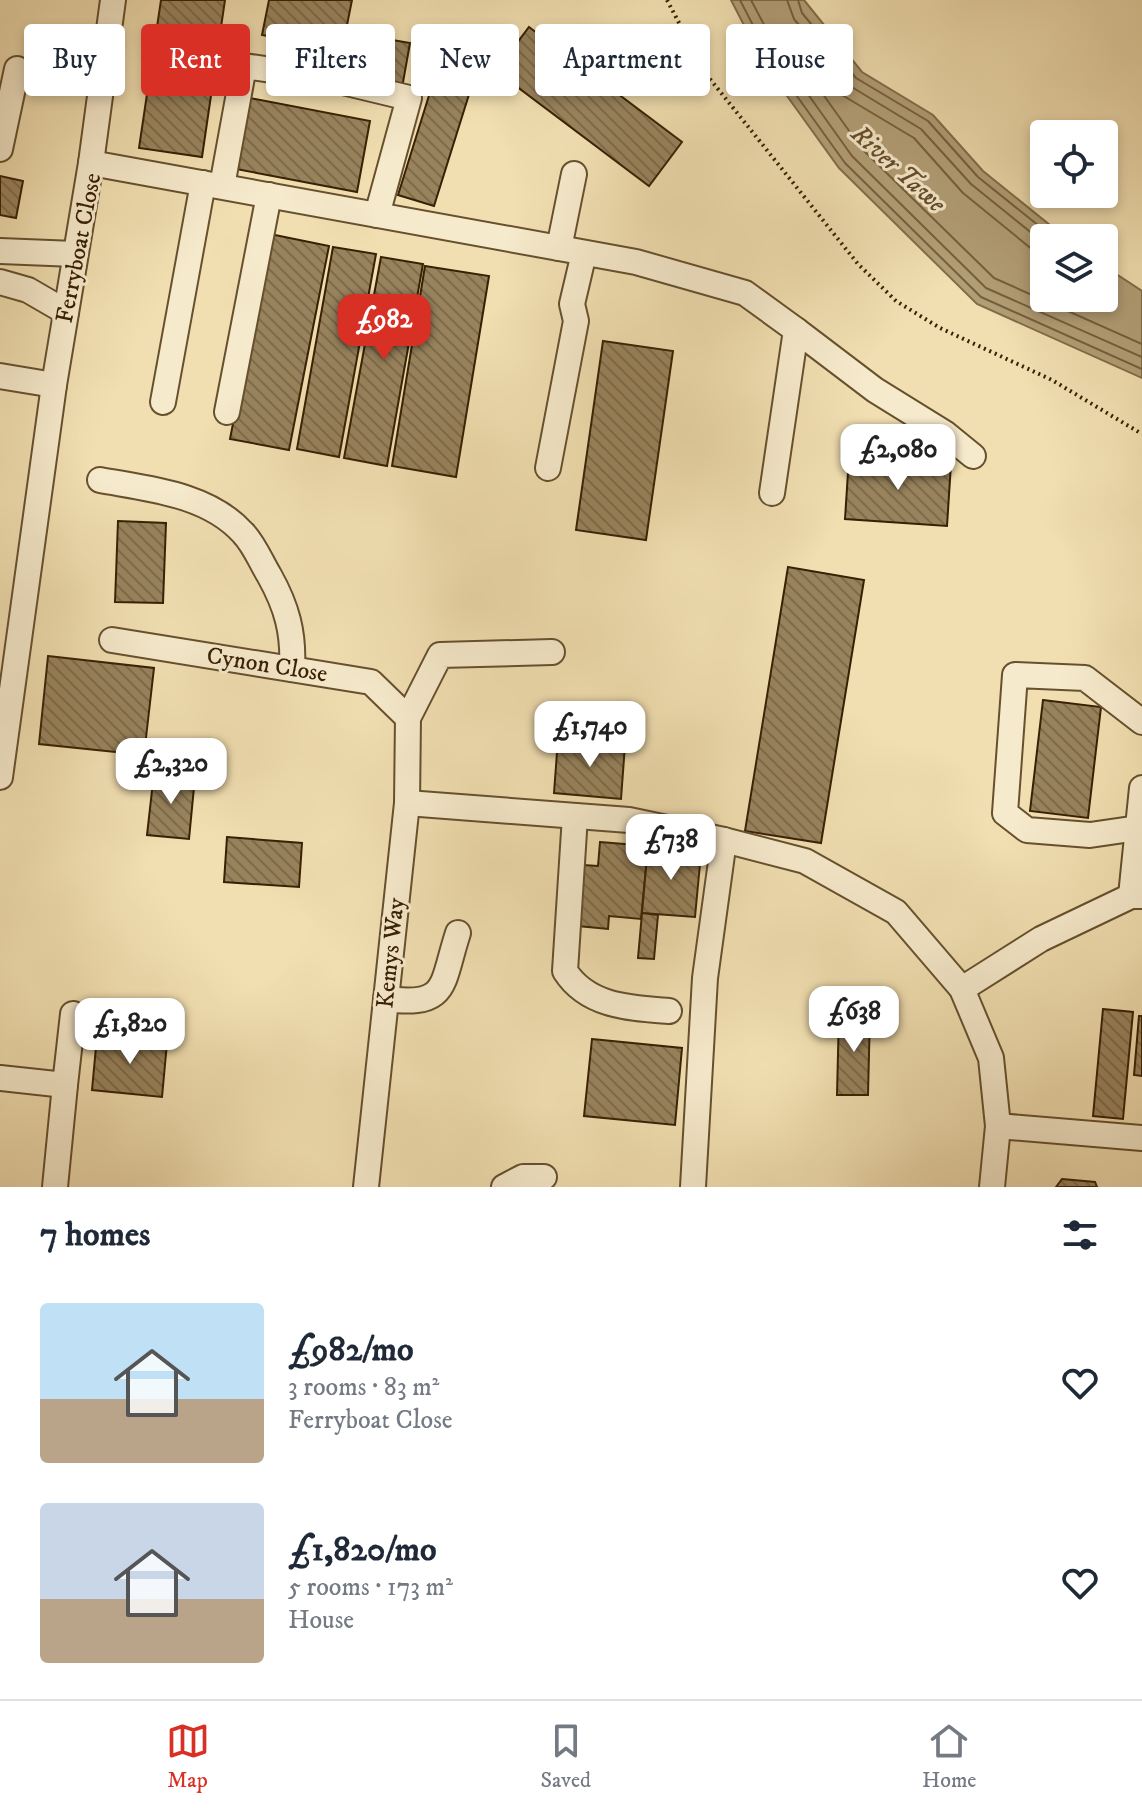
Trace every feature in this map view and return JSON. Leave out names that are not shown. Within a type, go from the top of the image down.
[{"type":"street","points":[[91,163],[113,0]]},
{"type":"street","points":[[163,402],[212,185],[244,66],[326,78],[409,98],[377,215]]},
{"type":"street","points":[[0,149],[17,69]]},
{"type":"street","name":"Ferryboat Close","points":[[0,777],[3,730],[54,385],[91,163],[636,262],[745,293],[973,456]]},
{"type":"street","points":[[559,248],[574,174]]},
{"type":"street","points":[[227,412],[269,195]]},
{"type":"street","points":[[0,251],[75,254]]},
{"type":"street","points":[[548,468],[576,321],[572,304],[584,253]]},
{"type":"street","points":[[0,282],[28,290],[66,312]]},
{"type":"street","points":[[772,493],[796,330]]},
{"type":"street","points":[[0,376],[54,385]]},
{"type":"street","points":[[0,384],[54,385]]},
{"type":"street","points":[[100,480],[170,494],[204,505],[225,515],[246,535],[289,614],[292,669]]},
{"type":"street","name":"Cynon Close","points":[[112,640],[371,682],[408,718]]},
{"type":"street","points":[[408,718],[440,655],[491,651],[552,652]]},
{"type":"street","points":[[1138,828],[1090,835],[1027,830],[1005,813],[1015,675],[1085,678],[1135,713],[1142,722]]},
{"type":"street","name":"Kemys Way","points":[[366,1187],[407,803],[408,718]]},
{"type":"street","points":[[962,989],[1041,939],[1136,896],[1142,788]]},
{"type":"street","points":[[407,803],[629,820],[724,840],[805,861],[896,912],[962,989],[991,1058],[998,1126],[992,1187]]},
{"type":"street","points":[[575,816],[565,971],[572,982],[586,993],[614,1006],[669,1011]]},
{"type":"street","points":[[693,1187],[705,978],[724,840]]},
{"type":"street","points":[[386,999],[416,1003],[432,998],[441,986],[458,933]]},
{"type":"street","points":[[55,1187],[73,1014]]},
{"type":"street","points":[[0,1078],[65,1085]]},
{"type":"street","points":[[998,1126],[1142,1138]]},
{"type":"street","points":[[504,1187],[523,1177],[544,1177]]},
{"type":"path","points":[[667,0],[706,74],[858,264],[896,301],[940,328],[1052,380],[1142,434]]},
{"type":"water","points":[[731,0],[804,0],[823,24],[743,24]]},
{"type":"water","name":"River Tawe","points":[[853,61],[862,72],[933,115],[983,171],[1049,224],[1030,224],[1030,312],[1118,312],[1118,275],[1142,291],[1142,378],[977,304],[839,168],[787,96],[853,96]]},
{"type":"building","points":[[161,0],[225,0],[221,24],[157,24]]},
{"type":"building","points":[[269,0],[352,0],[347,24],[266,24],[266,36],[262,35]]},
{"type":"building","points":[[529,27],[535,32],[535,96],[621,96],[682,142],[649,186],[519,88],[519,40]]},
{"type":"building","points":[[395,40],[410,43],[402,88],[395,87]]},
{"type":"building","points":[[147,96],[211,96],[202,157],[139,148]]},
{"type":"building","points":[[429,96],[469,96],[434,206],[398,195]]},
{"type":"building","points":[[250,98],[370,121],[357,192],[236,169]]},
{"type":"building","points":[[0,176],[23,181],[16,218],[0,215]]},
{"type":"building","points":[[270,234],[329,246],[289,450],[230,439]]},
{"type":"building","points":[[333,247],[376,254],[339,457],[297,449]]},
{"type":"building","points":[[381,257],[423,264],[387,466],[344,458]]},
{"type":"building","points":[[425,266],[489,276],[456,477],[392,466]]},
{"type":"building","points":[[603,341],[673,351],[646,540],[576,530]]},
{"type":"building","points":[[849,457],[951,464],[947,526],[845,519]]},
{"type":"building","points":[[118,521],[166,523],[163,603],[115,602]]},
{"type":"building","points":[[788,567],[864,580],[821,843],[745,831]]},
{"type":"building","points":[[48,656],[154,668],[144,755],[39,744]]},
{"type":"building","points":[[1043,700],[1101,707],[1088,818],[1030,811]]},
{"type":"building","points":[[558,739],[625,745],[621,799],[554,793]]},
{"type":"building","points":[[154,773],[195,777],[189,839],[147,835]]},
{"type":"building","points":[[227,837],[302,843],[299,887],[224,882]]},
{"type":"building","points":[[600,842],[648,846],[641,919],[609,916],[608,929],[578,926],[584,865],[598,866]]},
{"type":"building","points":[[648,846],[701,853],[695,917],[642,913]]},
{"type":"building","points":[[642,913],[658,915],[654,959],[638,958]]},
{"type":"building","points":[[1103,1009],[1133,1012],[1123,1119],[1093,1116]]},
{"type":"building","points":[[839,1013],[870,1013],[868,1095],[837,1095]]},
{"type":"building","points":[[1139,1016],[1142,1016],[1142,1076],[1134,1075]]},
{"type":"building","points":[[97,1036],[167,1043],[162,1097],[92,1090]]},
{"type":"building","points":[[592,1039],[682,1048],[675,1125],[584,1116]]},
{"type":"building","points":[[1062,1179],[1095,1182],[1097,1187],[1056,1187]]}]
